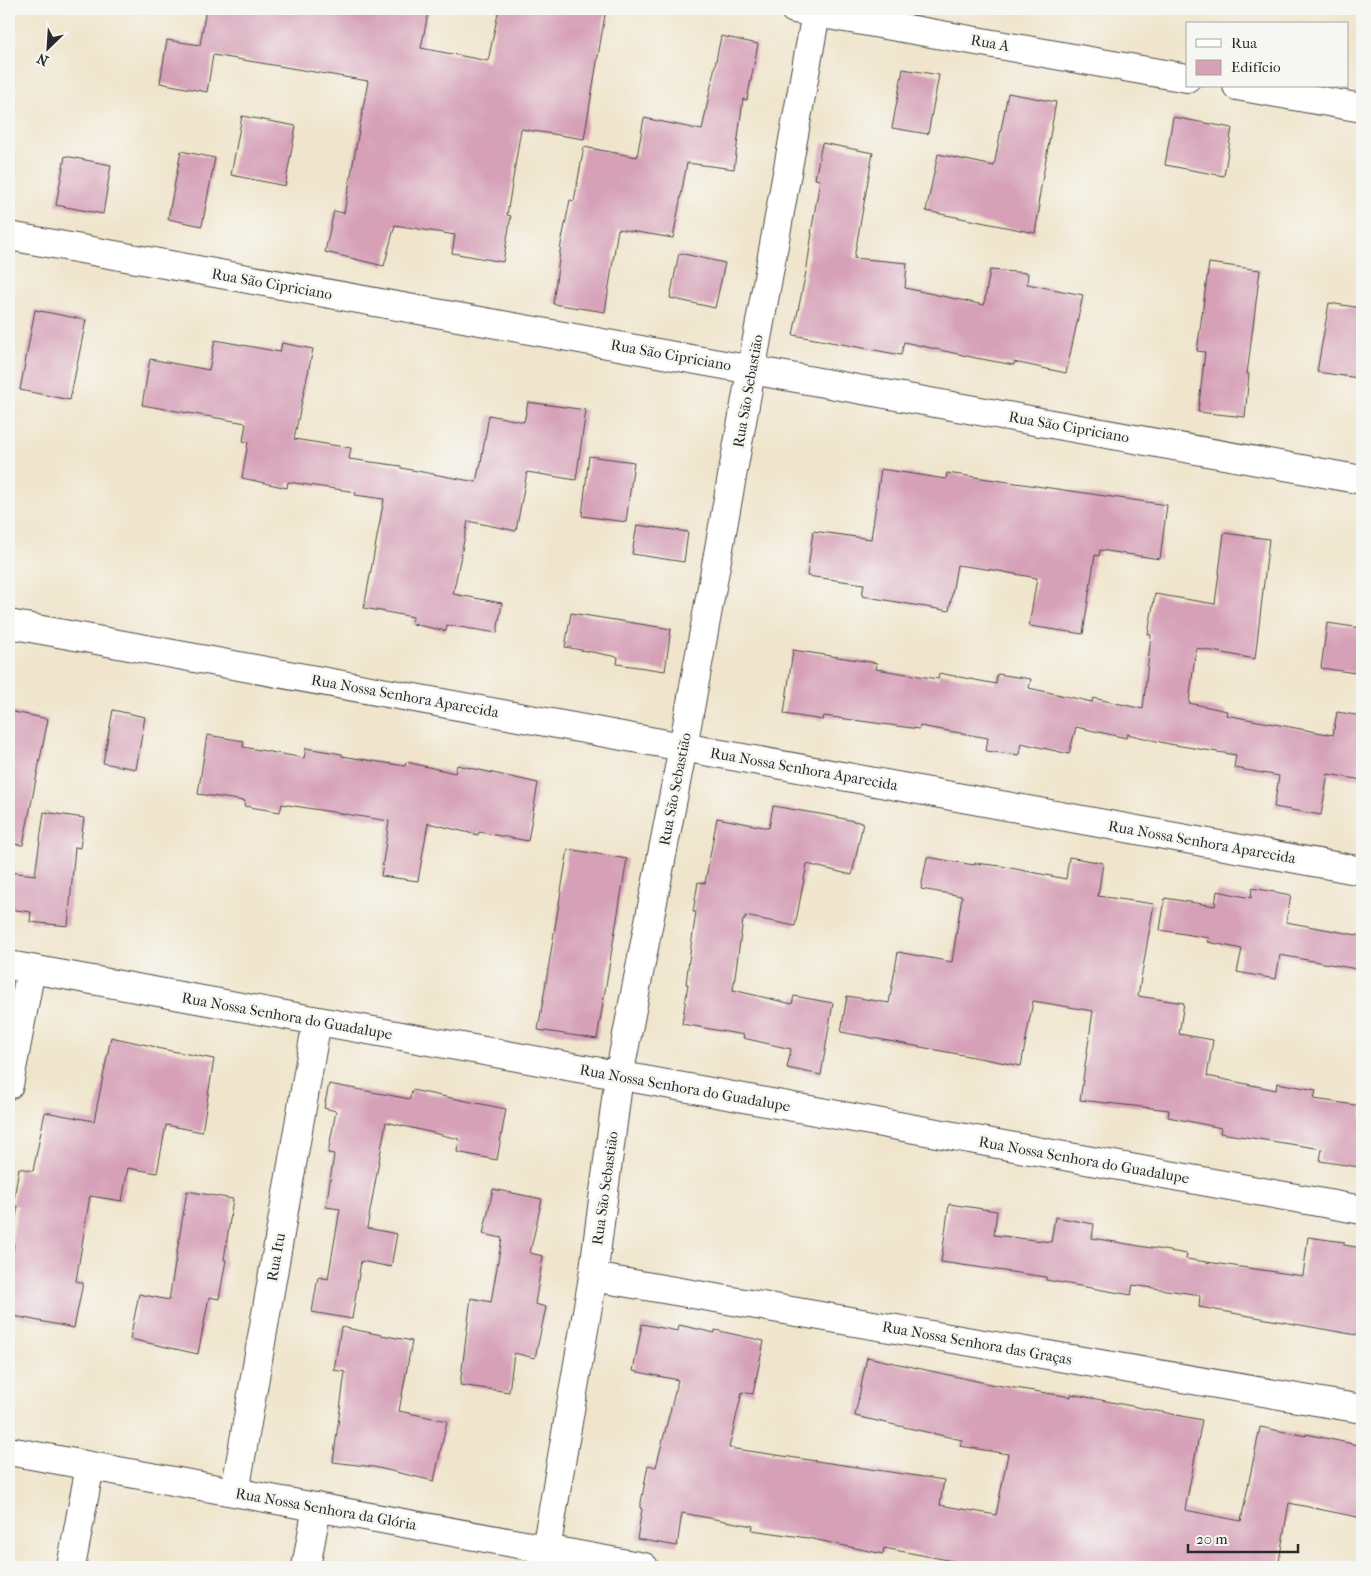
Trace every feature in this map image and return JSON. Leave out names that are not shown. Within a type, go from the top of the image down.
[{"type":"street","name":"Rua A","points":[[805,11],[1186,78]]},
{"type":"street","name":"Rua São Sebastião","points":[[545,1558],[593,1277],[620,1076],[752,370],[805,11]]},
{"type":"street","points":[[1248,88],[1362,108]]},
{"type":"street","name":"Rua São Cipriciano","points":[[9,236],[1362,480]]},
{"type":"street","name":"Rua Nossa Senhora Aparecida","points":[[9,624],[1362,871]]},
{"type":"street","points":[[9,1085],[20,968]]},
{"type":"street","name":"Rua Nossa Senhora do Guadalupe","points":[[20,968],[1362,1210]]},
{"type":"street","name":"Rua Itu","points":[[234,1492],[317,1021]]},
{"type":"street","name":"Rua Nossa Senhora das Graças","points":[[593,1277],[1362,1409]]},
{"type":"street","name":"Rua Nossa Senhora da Glória","points":[[9,1451],[317,1507],[545,1558],[644,1567]]},
{"type":"street","points":[[71,1567],[90,1466]]},
{"type":"street","points":[[306,1567],[317,1507]]},
{"type":"building","points":[[206,9],[429,9],[421,48],[488,61],[499,9],[606,9],[584,139],[521,129],[507,215],[511,216],[503,262],[452,253],[455,235],[395,225],[384,266],[325,252],[334,211],[344,213],[368,81],[213,55],[207,92],[160,83],[167,40],[200,45]]},
{"type":"building","points":[[721,36],[758,44],[747,100],[743,99],[734,169],[687,163],[673,238],[618,229],[605,312],[553,304],[561,244],[570,200],[574,201],[584,147],[637,157],[644,118],[702,130]]},
{"type":"building","points":[[903,69],[939,75],[928,134],[892,128]]},
{"type":"building","points":[[1008,93],[1056,102],[1038,204],[1040,205],[1035,233],[926,211],[938,154],[994,166]]},
{"type":"building","points":[[242,116],[296,126],[285,186],[231,175]]},
{"type":"building","points":[[1173,117],[1232,128],[1224,176],[1165,165]]},
{"type":"building","points":[[822,143],[873,153],[854,258],[907,263],[905,288],[984,305],[990,270],[1028,273],[1027,284],[1083,295],[1066,373],[1014,362],[1014,365],[976,358],[904,342],[901,355],[793,335],[807,267],[820,180],[815,179]]},
{"type":"building","points":[[181,151],[215,158],[202,226],[168,219]]},
{"type":"building","points":[[65,156],[111,165],[103,214],[56,205]]},
{"type":"building","points":[[679,253],[725,263],[715,308],[670,298]]},
{"type":"building","points":[[1209,263],[1260,270],[1247,374],[1249,374],[1245,417],[1198,412],[1205,352],[1197,351]]},
{"type":"building","points":[[1329,303],[1362,308],[1362,350],[1358,378],[1317,372]]},
{"type":"building","points":[[35,310],[86,320],[70,400],[20,390]]},
{"type":"building","points":[[215,340],[280,352],[282,343],[313,349],[294,439],[351,448],[349,459],[401,466],[401,468],[476,482],[489,415],[524,422],[528,402],[586,410],[576,480],[527,472],[516,531],[468,521],[453,594],[502,603],[497,633],[447,625],[446,631],[412,624],[413,617],[364,608],[384,499],[355,495],[356,492],[288,482],[287,488],[242,478],[248,442],[243,441],[246,423],[142,405],[150,359],[209,370]]},
{"type":"building","points":[[589,456],[634,462],[626,522],[582,516]]},
{"type":"building","points":[[881,469],[946,479],[947,473],[1167,505],[1160,559],[1100,550],[1099,556],[1095,555],[1083,634],[1029,626],[1037,578],[957,565],[949,611],[862,596],[864,584],[807,576],[813,531],[871,539]]},
{"type":"building","points":[[637,525],[688,532],[684,562],[632,554]]},
{"type":"building","points":[[1224,533],[1269,539],[1255,659],[1196,648],[1189,703],[1227,711],[1226,715],[1333,735],[1337,712],[1362,716],[1362,780],[1328,774],[1321,815],[1274,807],[1279,776],[1234,768],[1236,755],[1169,744],[1127,734],[1126,738],[1076,727],[1069,754],[1021,743],[1019,755],[986,751],[988,738],[920,726],[919,729],[824,716],[823,720],[784,714],[793,650],[877,663],[876,669],[938,679],[939,673],[996,684],[997,674],[1031,679],[1029,688],[1092,702],[1093,698],[1143,709],[1151,635],[1148,634],[1155,594],[1215,604]]},
{"type":"building","points":[[571,613],[671,629],[665,671],[617,664],[618,657],[565,647]]},
{"type":"building","points":[[1327,623],[1362,628],[1362,674],[1321,668]]},
{"type":"building","points":[[113,710],[145,717],[136,769],[103,763]]},
{"type":"building","points":[[9,711],[48,719],[23,845],[9,844]]},
{"type":"building","points":[[207,735],[244,741],[243,747],[304,758],[306,748],[405,766],[406,762],[455,773],[457,765],[538,783],[528,841],[479,832],[478,835],[428,823],[418,881],[381,876],[389,821],[282,804],[280,812],[244,806],[245,801],[198,794]]},
{"type":"building","points":[[773,806],[863,823],[852,875],[807,864],[795,926],[745,916],[745,920],[743,920],[733,990],[792,1004],[794,996],[833,1003],[821,1075],[787,1068],[791,1049],[743,1038],[744,1035],[682,1024],[696,912],[693,912],[698,882],[705,883],[717,818],[769,828]]},
{"type":"building","points":[[44,812],[84,818],[80,848],[75,847],[68,926],[30,922],[31,912],[9,909],[9,872],[35,875]]},
{"type":"building","points":[[568,849],[627,859],[597,1039],[538,1030]]},
{"type":"building","points":[[927,857],[974,865],[975,863],[1001,866],[1066,879],[1069,857],[1103,863],[1098,896],[1154,904],[1138,996],[1184,1003],[1179,1034],[1213,1040],[1207,1076],[1276,1090],[1277,1083],[1316,1090],[1314,1099],[1362,1106],[1362,1146],[1359,1167],[1320,1161],[1322,1149],[1220,1133],[1221,1128],[1168,1117],[1169,1110],[1080,1100],[1093,1011],[1033,1001],[1021,1066],[841,1032],[847,996],[889,1003],[898,952],[952,962],[962,896],[921,889]]},
{"type":"building","points":[[1252,888],[1291,895],[1286,922],[1362,936],[1362,970],[1280,955],[1276,979],[1237,972],[1242,949],[1208,942],[1209,938],[1160,930],[1165,898],[1215,906],[1217,891],[1251,898]]},
{"type":"building","points":[[111,1037],[214,1059],[202,1132],[166,1125],[157,1173],[128,1168],[122,1201],[90,1196],[76,1281],[83,1283],[74,1328],[9,1315],[9,1271],[14,1244],[11,1243],[18,1206],[13,1205],[19,1168],[33,1171],[45,1112],[94,1121]]},
{"type":"building","points":[[329,1084],[410,1099],[412,1090],[506,1109],[497,1160],[457,1152],[459,1139],[386,1122],[367,1228],[397,1234],[391,1267],[361,1261],[352,1319],[312,1312],[318,1277],[328,1279],[340,1209],[326,1207],[334,1154],[328,1153],[336,1111],[324,1108]]},
{"type":"building","points":[[493,1189],[542,1199],[530,1253],[543,1256],[535,1304],[546,1307],[535,1358],[514,1353],[509,1392],[460,1385],[471,1298],[491,1302],[502,1238],[483,1234]]},
{"type":"building","points":[[187,1191],[233,1199],[224,1260],[226,1260],[219,1299],[209,1297],[198,1354],[130,1339],[139,1294],[169,1300]]},
{"type":"building","points":[[949,1204],[997,1211],[994,1235],[1051,1242],[1055,1217],[1094,1224],[1092,1238],[1187,1254],[1186,1259],[1303,1276],[1308,1237],[1344,1242],[1344,1245],[1362,1248],[1362,1336],[1199,1307],[1200,1295],[1133,1285],[1131,1295],[1046,1280],[1046,1277],[941,1262]]},
{"type":"building","points":[[642,1324],[678,1331],[679,1325],[715,1333],[715,1330],[764,1341],[753,1394],[742,1392],[729,1448],[944,1480],[940,1505],[996,1515],[1008,1454],[960,1446],[962,1440],[855,1416],[867,1357],[990,1384],[1071,1397],[1071,1394],[1202,1420],[1185,1510],[1241,1521],[1260,1427],[1306,1436],[1306,1434],[1362,1446],[1362,1518],[1289,1503],[1278,1567],[985,1567],[884,1548],[883,1554],[808,1538],[752,1530],[753,1526],[682,1513],[677,1546],[637,1539],[642,1509],[640,1508],[648,1465],[656,1467],[678,1380],[633,1371]]},
{"type":"building","points":[[341,1327],[412,1341],[399,1411],[447,1421],[434,1481],[374,1467],[333,1462],[345,1372],[334,1370]]}]
